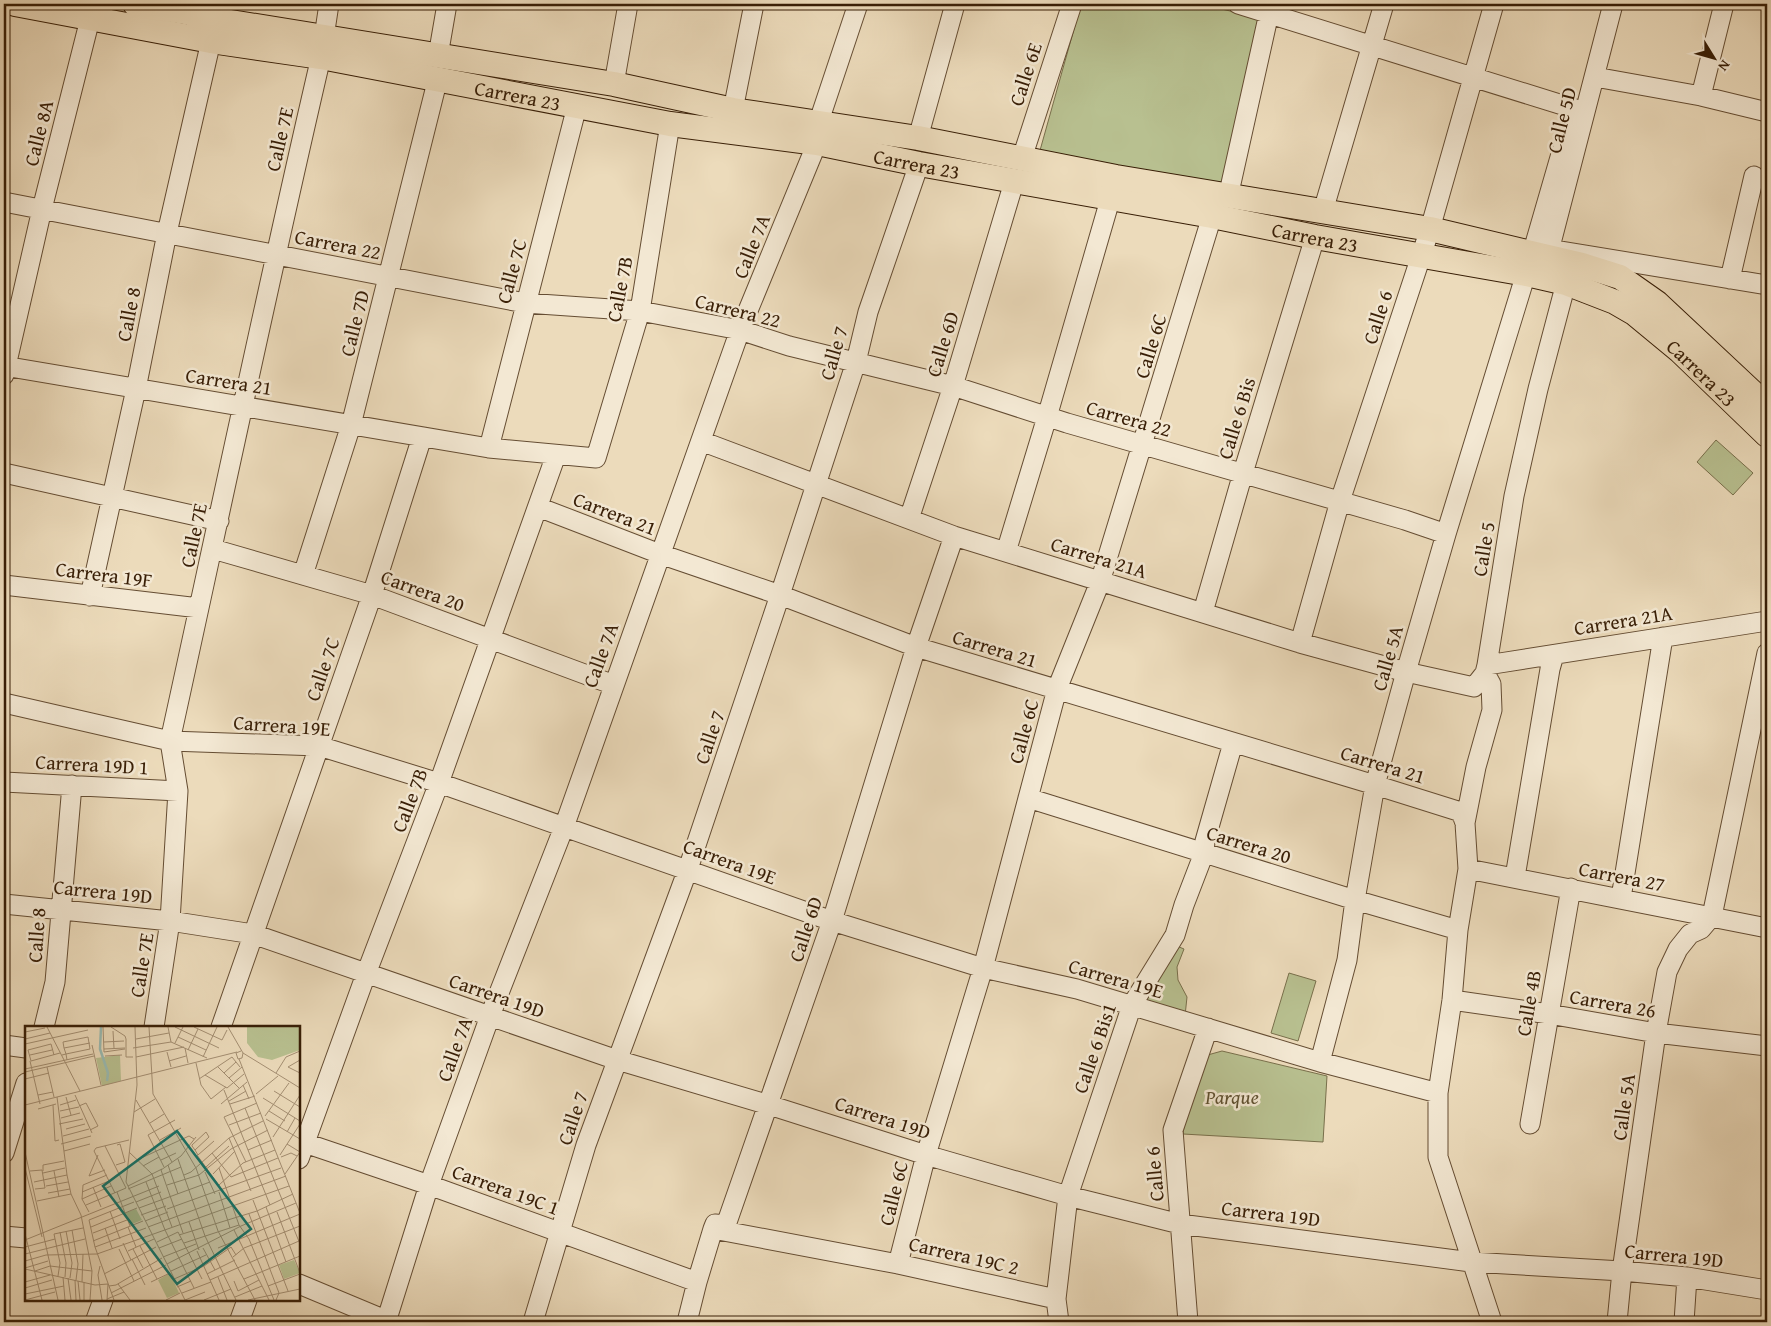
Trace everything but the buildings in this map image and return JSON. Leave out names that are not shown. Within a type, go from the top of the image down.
[{"type":"main road","name":"Carrera 23","points":[[15,4],[211,41],[323,47],[438,67],[614,84],[733,110],[919,164],[1014,182],[1228,197],[1430,229],[1537,258],[1582,265],[1620,277],[1658,303],[1767,406]]},
{"type":"main road","name":"Carrera 23","points":[[135,4],[190,13],[202,10],[323,47]]},
{"type":"main road","name":"Carrera 23","points":[[438,67],[577,106],[670,124],[726,132],[817,133],[918,138],[1022,158],[1113,188],[1212,216],[1420,256],[1537,258],[1566,283],[1615,302],[1634,313],[1680,351],[1767,436]]},
{"type":"street","name":"Calle 7E","points":[[154,1026],[170,921],[178,791],[170,741],[244,406],[275,254],[323,47],[330,4]]},
{"type":"street","name":"Calle 7D","points":[[303,575],[351,425],[438,67],[447,4]]},
{"type":"street","points":[[614,84],[628,4]]},
{"type":"street","points":[[726,132],[733,110],[754,4]]},
{"type":"street","name":"Calle 7A","points":[[387,1322],[429,1185],[490,1016],[564,827],[740,330],[817,133],[858,4]]},
{"type":"street","points":[[918,138],[955,4]]},
{"type":"street","name":"Calle 6E","points":[[1022,158],[1072,4]]},
{"type":"street","points":[[1238,4],[1269,9],[1372,46],[1580,111]]},
{"type":"street","points":[[1323,211],[1384,4]]},
{"type":"street","name":"Calle 6","points":[[1300,643],[1340,501],[1430,229],[1494,4]]},
{"type":"street","name":"Calle 5D","points":[[1537,258],[1580,111],[1595,77],[1614,4]]},
{"type":"street","points":[[1700,96],[1724,4]]},
{"type":"street","points":[[1228,197],[1269,9]]},
{"type":"street","name":"Calle 8A","points":[[4,369],[90,19]]},
{"type":"street","name":"Calle 8","points":[[90,596],[136,389],[167,234],[211,41]]},
{"type":"street","points":[[1595,77],[1700,96],[1767,112]]},
{"type":"street","name":"Calle 7C","points":[[489,448],[577,106]]},
{"type":"street","name":"Calle 7B","points":[[596,458],[640,311],[670,124]]},
{"type":"street","name":"Calle 7","points":[[533,1322],[586,1145],[688,869],[856,362],[868,312],[919,164]]},
{"type":"street","points":[[1730,279],[1754,176]]},
{"type":"street","name":"Calle 6D","points":[[909,518],[953,386],[1014,182]]},
{"type":"street","points":[[1006,552],[1113,188]]},
{"type":"street","name":"Carrera 22","points":[[4,202],[525,303],[640,311],[740,330],[789,346],[953,386],[1143,446],[1340,501],[1446,534]]},
{"type":"street","name":"Calle 6C","points":[[898,1264],[926,1155],[983,968],[1057,689],[1100,582],[1212,216]]},
{"type":"street","name":"Calle 6 Bis","points":[[1203,612],[1315,237]]},
{"type":"street","points":[[1537,258],[1555,250],[1767,285]]},
{"type":"street","name":"Calle 5A","points":[[1320,1062],[1346,960],[1375,785],[1446,534],[1537,258]]},
{"type":"street","points":[[1638,290],[1649,266]]},
{"type":"street","name":"Calle 5","points":[[1492,1322],[1438,1157],[1438,1092],[1452,1000],[1458,930],[1468,868],[1465,823],[1476,767],[1492,710],[1490,684],[1486,669],[1514,496],[1538,389],[1566,283]]},
{"type":"street","name":"Carrera 21","points":[[4,369],[244,406],[489,448],[596,458]]},
{"type":"street","name":"Calle 7C","points":[[221,1026],[372,595],[422,437]]},
{"type":"street","name":"Carrera 21A","points":[[701,441],[954,536],[1300,643],[1406,672],[1474,687],[1486,669],[1548,654],[1554,655],[1674,634],[1767,621]]},
{"type":"street","name":"Calle 7B","points":[[301,1147],[440,783],[556,455]]},
{"type":"street","points":[[4,473],[218,522]]},
{"type":"street","name":"Carrera 21","points":[[538,507],[660,554],[780,595],[916,648],[1448,807],[1461,812],[1465,823]]},
{"type":"street","name":"Calle 6D","points":[[714,1229],[716,1224],[726,1225],[832,921],[916,648],[954,536]]},
{"type":"street","name":"Carrera 20","points":[[212,549],[372,595],[614,685]]},
{"type":"street","name":"Carrera 19F","points":[[4,584],[199,608]]},
{"type":"street","points":[[1621,898],[1663,637]]},
{"type":"street","points":[[1712,916],[1767,653]]},
{"type":"street","points":[[1515,877],[1550,669],[1554,655]]},
{"type":"street","name":"Carrera 19E","points":[[4,703],[170,741],[319,746],[440,783],[832,921],[983,968],[1077,989],[1320,1062],[1438,1092]]},
{"type":"street","name":"Calle 6 Bis1","points":[[1059,1322],[1056,1299],[1068,1196],[1132,1005],[1175,936],[1185,902],[1204,853],[1205,841],[1233,743]]},
{"type":"street","name":"Carrera 19D 1","points":[[4,782],[178,791]]},
{"type":"street","name":"Calle 8","points":[[44,1026],[55,982],[72,785]]},
{"type":"street","name":"Carrera 20","points":[[1028,798],[1355,900],[1458,930]]},
{"type":"street","name":"Carrera 27","points":[[1468,868],[1767,928]]},
{"type":"street","name":"Calle 4B","points":[[1530,1124],[1571,888]]},
{"type":"street","name":"Carrera 19D","points":[[4,904],[170,921],[253,934],[618,1060],[926,1155],[1068,1196],[1180,1224],[1472,1262],[1687,1277],[1767,1290]]},
{"type":"street","name":"Calle 5A","points":[[1617,1322],[1622,1271],[1656,1034],[1667,972],[1678,949],[1690,934],[1701,929],[1712,916]]},
{"type":"street","name":"Carrera 26","points":[[1452,1000],[1550,1014],[1656,1034],[1767,1046]]},
{"type":"street","name":"Calle 6","points":[[1188,1322],[1173,1130],[1208,1028]]},
{"type":"street","points":[[4,1045],[25,1048]]},
{"type":"street","points":[[4,1153],[16,1106],[25,1086]]},
{"type":"street","name":"Carrera 19C 1","points":[[301,1147],[429,1185],[697,1282]]},
{"type":"street","points":[[687,1322],[697,1282],[714,1229]]},
{"type":"street","name":"Carrera 19C 2","points":[[714,1229],[898,1264],[1056,1299]]},
{"type":"street","points":[[4,1236],[25,1238]]},
{"type":"street","points":[[1684,1322],[1687,1277]]},
{"type":"street","points":[[300,1284],[387,1322]]},
{"type":"street","points":[[95,1322],[103,1301]]},
{"type":"street","points":[[239,1322],[247,1301]]},
{"type":"green space","points":[[1081,4],[1202,4],[1270,21],[1227,189],[1039,154]]},
{"type":"green space","points":[[1716,440],[1753,473],[1733,495],[1697,462]]},
{"type":"green space","points":[[1172,944],[1184,949],[1177,967],[1178,980],[1187,997],[1185,1016],[1137,999]]},
{"type":"green space","points":[[1289,973],[1316,981],[1298,1041],[1271,1033]]},
{"type":"green space","name":"Parque","points":[[1222,1051],[1327,1076],[1323,1142],[1183,1134],[1192,1067],[1204,1056]]}]
